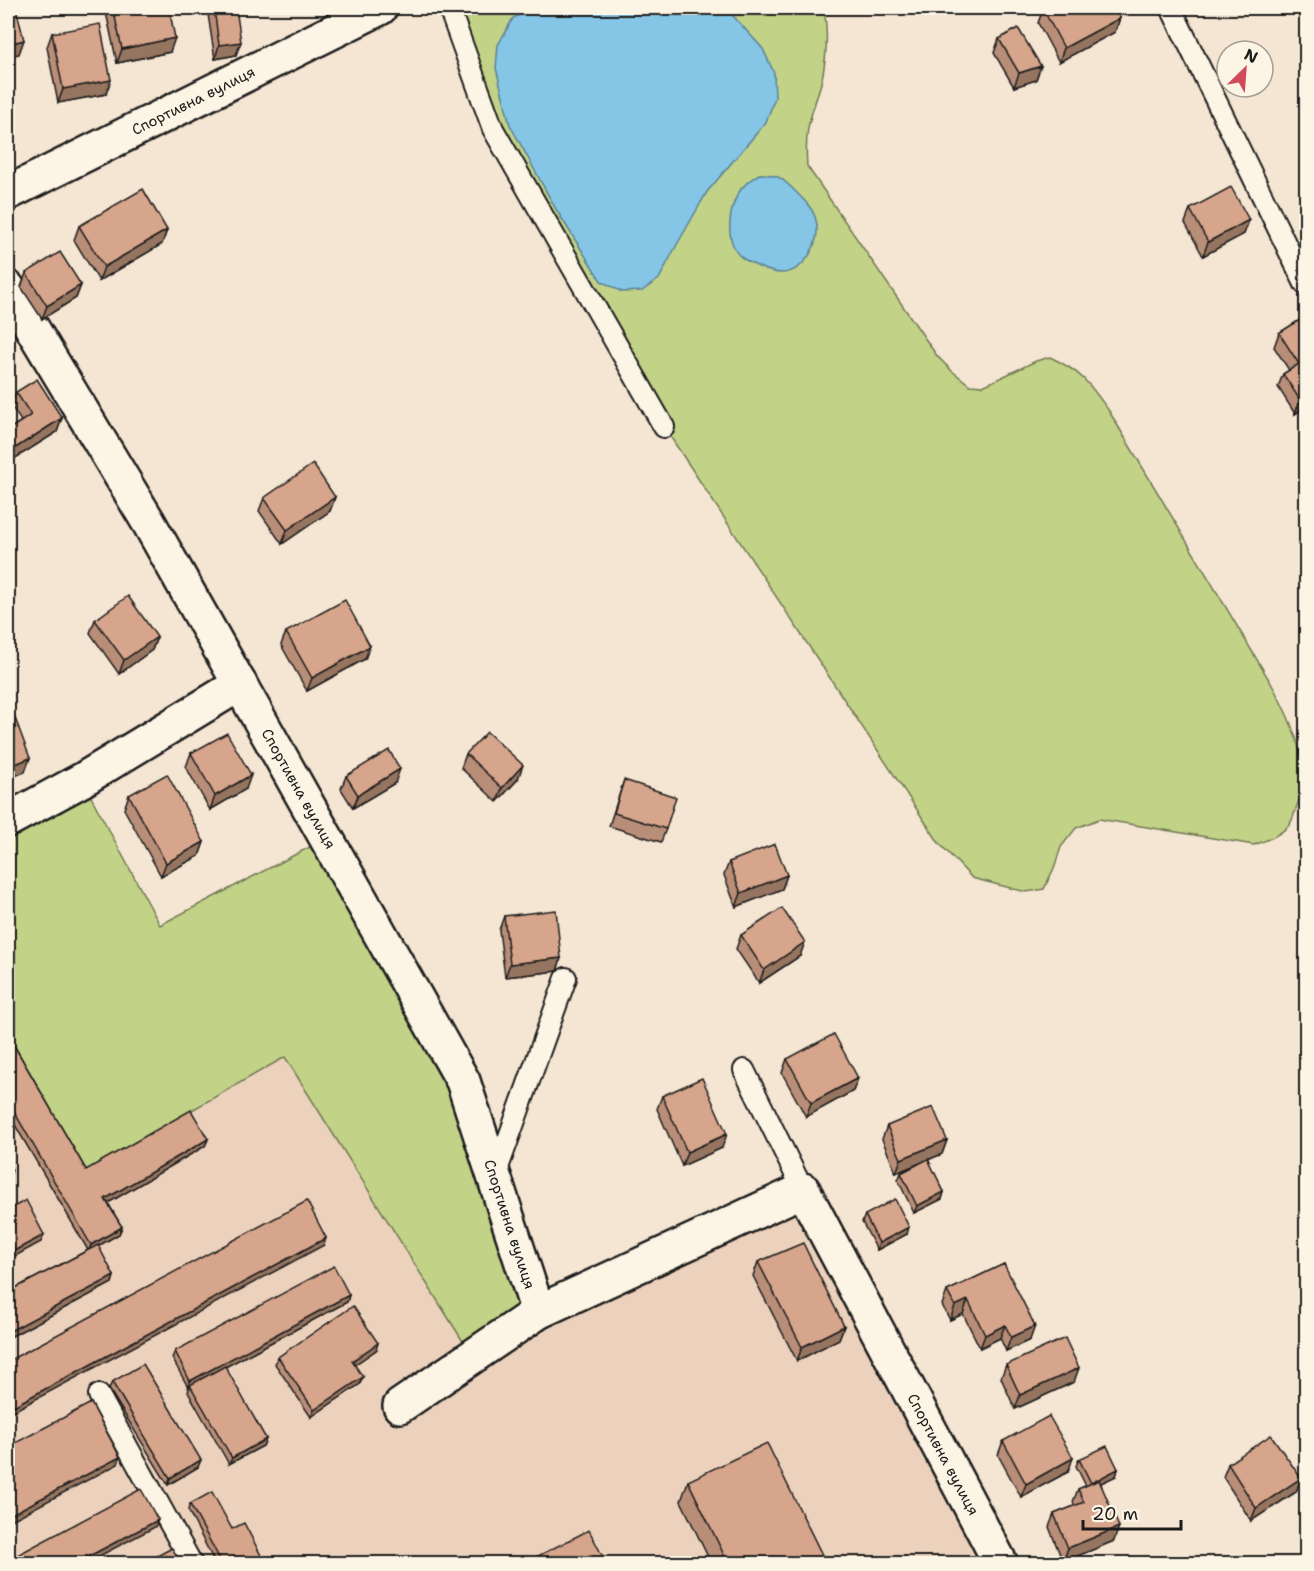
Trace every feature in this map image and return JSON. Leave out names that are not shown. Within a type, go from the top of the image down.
[{"type":"street","name":"Спортивна вулиця","points":[[8,193],[380,8]]},
{"type":"street","name":"Спортивна вулиця","points":[[8,288],[149,523],[463,1081],[538,1312]]},
{"type":"street","points":[[8,820],[82,780],[240,684]]},
{"type":"street","name":"Спортивна вулиця","points":[[803,1190],[1002,1563]]},
{"type":"street","points":[[400,1406],[538,1312],[803,1190]]},
{"type":"lane","points":[[449,8],[493,129],[664,428]]},
{"type":"lane","points":[[1170,8],[1305,284]]},
{"type":"lane","points":[[494,1178],[566,978]]},
{"type":"lane","points":[[744,1070],[803,1190]]},
{"type":"lane","points":[[99,1395],[192,1563]]},
{"type":"shaded area","points":[[8,1040],[85,1170],[285,1057],[464,1342],[803,1190],[1001,1563],[8,1563]]},
{"type":"green space","points":[[449,8],[824,8],[826,55],[821,83],[808,128],[807,166],[937,356],[952,371],[970,385],[983,386],[1036,361],[1050,357],[1077,373],[1102,401],[1271,683],[1286,712],[1298,743],[1302,774],[1297,806],[1286,828],[1274,837],[1254,845],[1099,819],[1076,828],[1061,847],[1044,889],[1026,892],[972,878],[939,843],[664,427],[493,129]]},
{"type":"green space","points":[[82,780],[160,925],[327,838],[463,1081],[538,1312],[464,1343],[285,1057],[85,1171],[8,1040],[8,820]]},
{"type":"water","points":[[726,8],[763,49],[774,73],[775,98],[766,122],[707,192],[659,279],[642,291],[622,292],[601,281],[557,211],[510,125],[496,68],[498,45],[513,18],[532,9]]},
{"type":"water","points":[[759,174],[775,176],[783,180],[815,216],[817,228],[814,245],[805,261],[791,271],[773,272],[749,262],[738,254],[731,240],[730,223],[736,199],[743,187]]},
{"type":"building","points":[[8,8],[16,8],[24,40],[8,44]]},
{"type":"building","points":[[113,8],[169,8],[175,38],[122,49]]},
{"type":"building","points":[[214,8],[236,8],[241,42],[219,45]]},
{"type":"building","points":[[1114,8],[1120,18],[1064,48],[1043,9]]},
{"type":"building","points":[[100,24],[111,80],[63,89],[52,33]]},
{"type":"building","points":[[1018,28],[1041,66],[1019,73],[999,39]]},
{"type":"building","points":[[1231,187],[1249,220],[1208,242],[1190,209]]},
{"type":"building","points":[[143,189],[167,230],[104,267],[79,226]]},
{"type":"building","points":[[60,252],[81,285],[47,306],[26,273]]},
{"type":"building","points":[[1306,316],[1306,396],[1300,400],[1283,374],[1299,364],[1279,333]]},
{"type":"building","points":[[37,379],[62,418],[14,449],[8,439],[8,430],[31,415],[16,392]]},
{"type":"building","points":[[313,464],[335,497],[287,530],[264,498]]},
{"type":"building","points":[[128,596],[157,637],[124,660],[95,620]]},
{"type":"building","points":[[345,600],[370,646],[312,678],[286,632]]},
{"type":"building","points":[[12,710],[30,758],[8,767],[8,711]]},
{"type":"building","points":[[487,732],[523,765],[502,788],[466,754]]},
{"type":"building","points":[[227,733],[251,775],[215,796],[191,753]]},
{"type":"building","points":[[389,750],[400,769],[358,795],[346,776]]},
{"type":"building","points":[[167,774],[204,842],[166,863],[129,795]]},
{"type":"building","points":[[624,780],[676,797],[666,829],[614,813]]},
{"type":"building","points":[[775,844],[787,875],[741,893],[729,862]]},
{"type":"building","points":[[782,908],[805,942],[764,970],[741,935]]},
{"type":"building","points":[[556,910],[561,958],[510,964],[504,916]]},
{"type":"building","points":[[834,1034],[858,1078],[811,1103],[787,1059]]},
{"type":"building","points":[[8,1035],[86,1170],[191,1110],[208,1139],[105,1199],[122,1227],[91,1245],[8,1101]]},
{"type":"building","points":[[702,1078],[727,1134],[687,1152],[662,1096]]},
{"type":"building","points":[[933,1107],[947,1140],[901,1159],[887,1126]]},
{"type":"building","points":[[928,1159],[944,1192],[917,1206],[901,1173]]},
{"type":"building","points":[[895,1199],[909,1227],[879,1243],[865,1215]]},
{"type":"building","points":[[26,1200],[44,1235],[8,1254],[8,1210]]},
{"type":"building","points":[[307,1201],[326,1238],[8,1409],[8,1361]]},
{"type":"building","points":[[803,1243],[844,1326],[802,1347],[758,1262]]},
{"type":"building","points":[[98,1245],[114,1276],[8,1332],[8,1292]]},
{"type":"building","points":[[1004,1264],[1035,1326],[1011,1337],[1005,1325],[985,1335],[968,1300],[955,1306],[947,1291]]},
{"type":"building","points":[[334,1266],[349,1295],[190,1381],[175,1351]]},
{"type":"building","points":[[353,1306],[378,1343],[352,1361],[363,1377],[314,1410],[278,1357]]},
{"type":"building","points":[[1065,1338],[1079,1368],[1020,1395],[1006,1365]]},
{"type":"building","points":[[143,1364],[201,1460],[170,1478],[112,1382]]},
{"type":"building","points":[[225,1366],[266,1439],[232,1458],[190,1385]]},
{"type":"building","points":[[91,1403],[120,1457],[8,1516],[8,1447]]},
{"type":"building","points":[[1049,1416],[1073,1458],[1026,1484],[1003,1441]]},
{"type":"building","points":[[1271,1435],[1301,1478],[1256,1508],[1228,1464]]},
{"type":"building","points":[[767,1443],[826,1563],[728,1563],[688,1481]]},
{"type":"building","points":[[1107,1446],[1118,1469],[1091,1483],[1079,1459]]},
{"type":"building","points":[[1099,1480],[1119,1527],[1068,1548],[1054,1514],[1084,1502],[1078,1489]]},
{"type":"building","points":[[141,1489],[158,1520],[76,1563],[8,1563],[8,1560]]},
{"type":"building","points":[[212,1492],[232,1529],[244,1523],[265,1563],[222,1563],[190,1504]]},
{"type":"building","points":[[589,1530],[606,1563],[534,1563],[532,1559]]},
{"type":"building","points":[[172,1548],[181,1563],[144,1563]]}]
